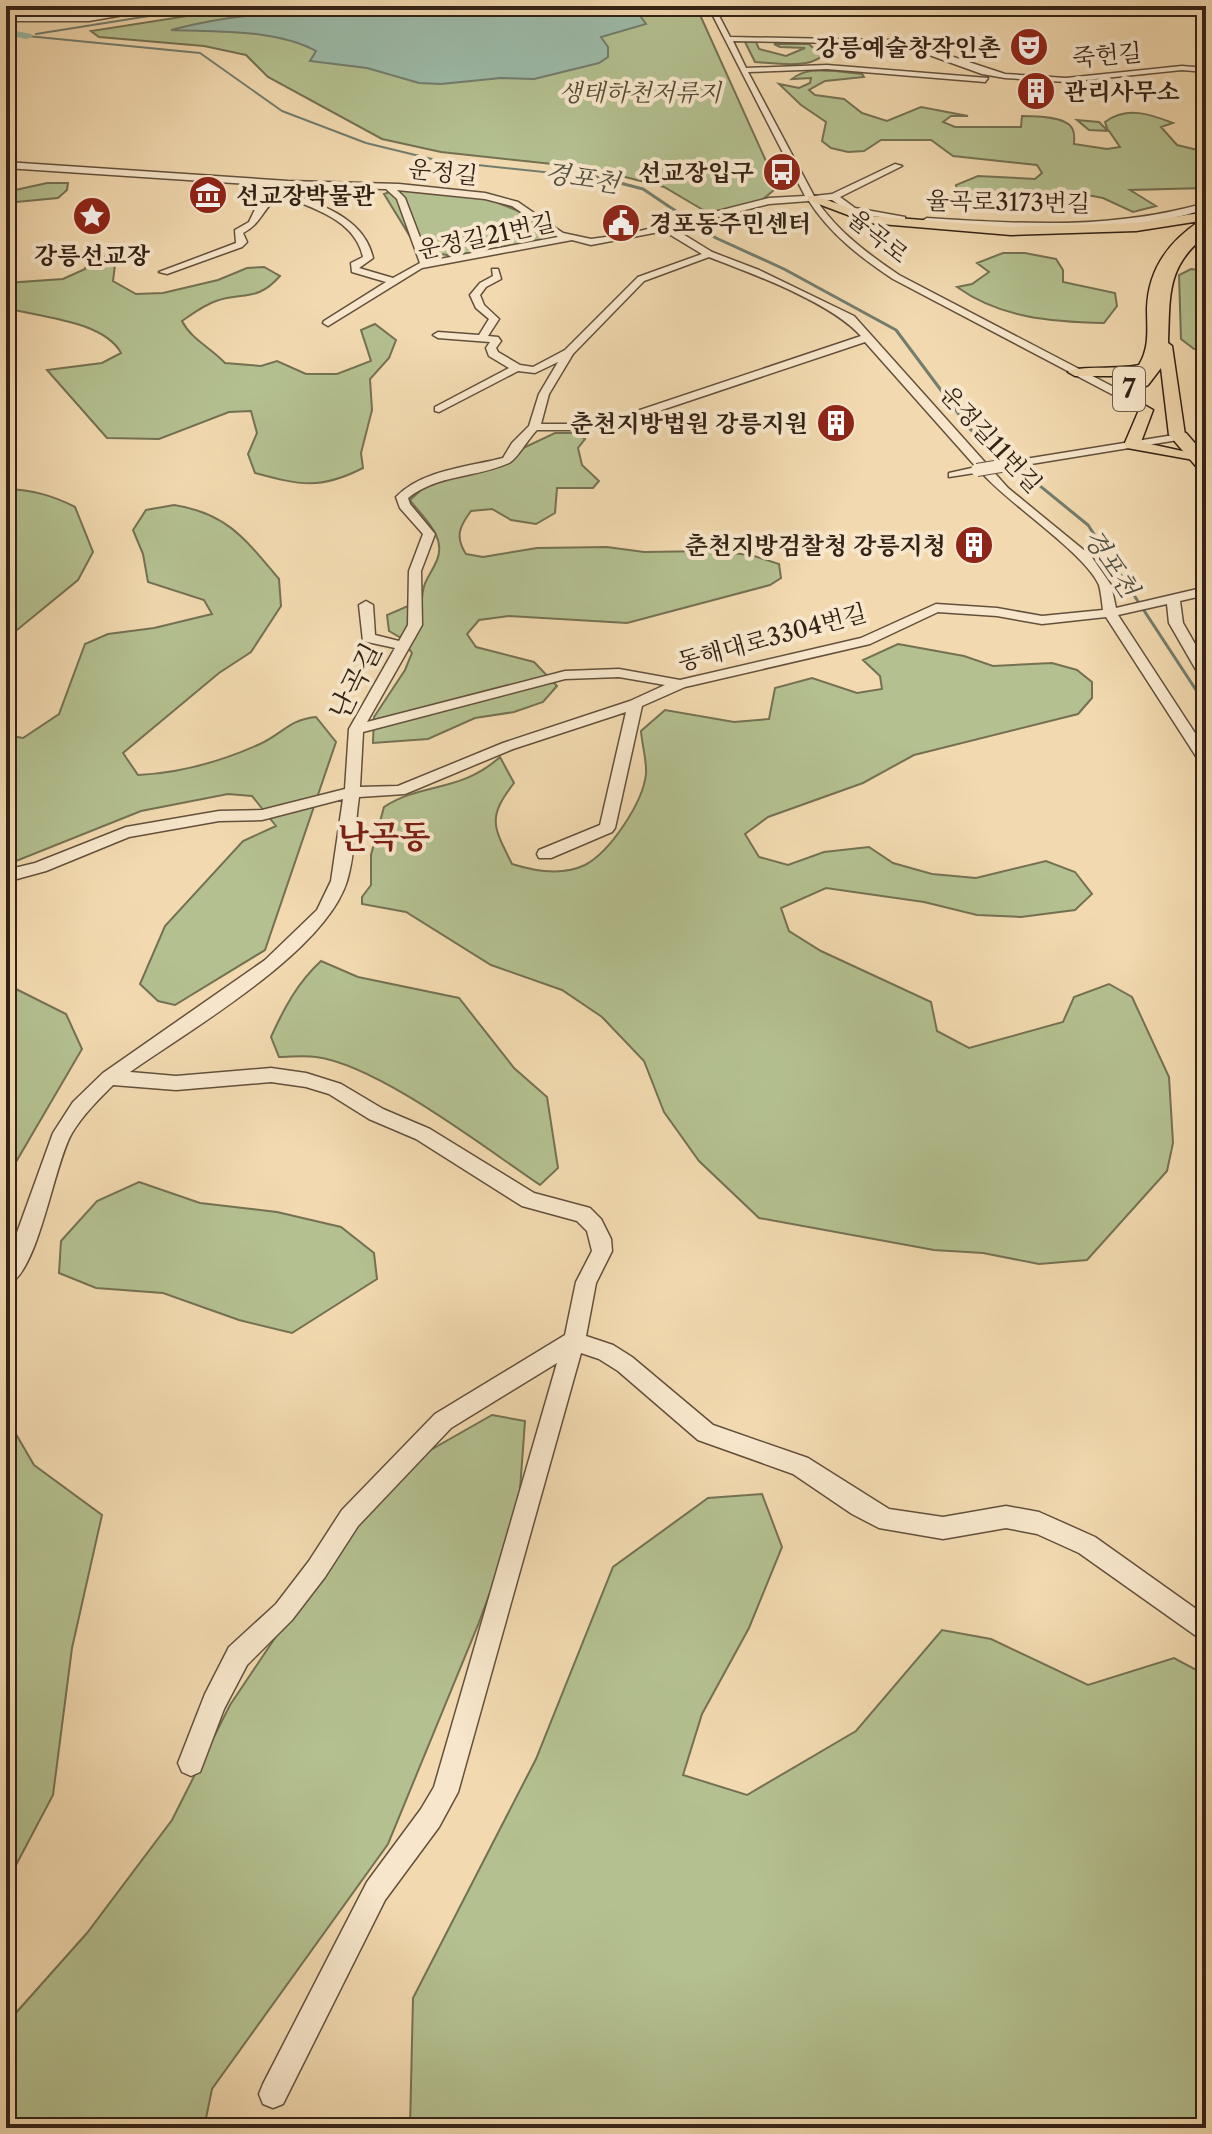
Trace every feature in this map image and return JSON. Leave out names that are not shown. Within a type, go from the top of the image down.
[{"type":"highway","name":"7","points":[[1178,436],[1203,463]]},
{"type":"main road","points":[[812,198],[849,213],[895,224],[1011,231],[1121,228],[1206,219]]},
{"type":"main road","name":"7","points":[[1124,394],[1152,355],[1155,337],[1153,296],[1160,269],[1173,248],[1206,219]]},
{"type":"main road","name":"7","points":[[1178,436],[1163,338],[1166,278],[1182,251],[1206,229]]},
{"type":"main road","name":"7","points":[[1124,394],[1139,387],[1153,369],[1163,338]]},
{"type":"main road","points":[[1075,372],[1121,374],[1145,368]]},
{"type":"main road","name":"7","points":[[1124,394],[1178,436]]},
{"type":"main road","points":[[1146,410],[1132,445],[1203,463]]},
{"type":"street","points":[[6,19],[79,20],[172,6]]},
{"type":"street","name":"율곡로","points":[[711,6],[801,183],[823,216],[863,255],[896,277],[1075,372],[1124,394]]},
{"type":"street","points":[[1190,6],[1206,16]]},
{"type":"street","name":"죽헌길","points":[[728,39],[889,42],[908,45],[985,72],[1066,80],[1182,68],[1206,70]]},
{"type":"street","points":[[745,70],[827,67],[993,81],[1005,76]]},
{"type":"street","name":"운정길","points":[[6,166],[199,177],[284,188],[389,187],[500,199],[515,204],[543,225],[570,238],[604,242],[766,202],[812,198]]},
{"type":"street","points":[[834,197],[898,166]]},
{"type":"street","points":[[766,202],[801,183]]},
{"type":"street","points":[[389,187],[401,198],[425,264]]},
{"type":"street","points":[[164,272],[239,245],[242,242],[238,232],[256,221],[261,205],[284,188],[338,218],[361,237],[368,258],[354,265],[355,270],[396,282]]},
{"type":"street","name":"율곡로3173번길","points":[[812,198],[834,197],[852,210],[869,215],[1010,226],[1111,224],[1190,213],[1206,206]]},
{"type":"street","points":[[766,202],[823,216]]},
{"type":"street","name":"운정길11번길","points":[[668,227],[709,254],[825,303],[850,318],[1004,491],[1087,559],[1105,585],[1110,613],[1206,761]]},
{"type":"street","name":"운정길21번길","points":[[328,323],[425,264],[570,238]]},
{"type":"street","name":"난곡길","points":[[6,1277],[18,1263],[62,1133],[80,1107],[109,1078],[271,964],[324,913],[339,881],[352,792],[356,729],[415,625],[415,571],[421,562],[429,534],[404,505],[402,497],[410,488],[435,478],[507,460],[515,452],[516,445],[534,427],[544,394],[569,352],[641,279],[709,254]]},
{"type":"street","points":[[483,336],[494,319],[477,302],[475,295],[483,285],[498,277],[495,271]]},
{"type":"street","points":[[438,335],[483,336],[496,341],[491,348],[493,354],[517,368],[535,370],[569,352]]},
{"type":"street","points":[[534,427],[587,427],[622,420],[869,337]]},
{"type":"street","points":[[439,409],[517,368]]},
{"type":"street","points":[[953,475],[1178,436]]},
{"type":"street","name":"동해대로3304번길","points":[[6,876],[40,867],[126,832],[219,816],[262,815],[352,792],[400,791],[508,746],[635,704],[680,684],[865,641],[936,608],[997,612],[1042,620],[1110,613],[1206,591]]},
{"type":"street","points":[[1166,600],[1206,675]]},
{"type":"street","points":[[366,605],[368,638],[378,643],[403,646]]},
{"type":"street","points":[[367,658],[378,643]]},
{"type":"street","points":[[356,729],[565,675],[619,673],[680,684]]},
{"type":"street","points":[[545,854],[607,828],[635,704]]},
{"type":"street","points":[[109,1078],[176,1083],[271,1075],[306,1080],[335,1089],[376,1114],[423,1134],[529,1200],[583,1214],[594,1225],[601,1239],[602,1251],[586,1282],[574,1341],[445,1792],[430,1818],[376,1891],[273,2094]]},
{"type":"street","points":[[574,1341],[606,1352],[625,1364],[706,1433],[800,1466],[887,1520],[943,1528],[1006,1517],[1039,1523],[1087,1545],[1206,1631]]},
{"type":"street","points":[[191,1763],[214,1703],[238,1656],[284,1612],[350,1518],[443,1421],[574,1341]]},
{"type":"green space","name":"생태하천저류지","points":[[251,6],[696,6],[775,181],[775,189],[762,200],[710,214],[664,187],[590,168],[441,152],[382,139],[268,77],[246,55],[204,46],[99,37],[91,31]]},
{"type":"green space","points":[[745,42],[756,42],[759,49],[786,56],[805,48],[774,44],[809,44],[822,56],[799,64],[755,62]]},
{"type":"green space","points":[[835,71],[862,74],[864,77],[825,81],[809,90],[815,95],[844,99],[862,113],[887,121],[921,107],[968,116],[951,116],[943,122],[955,127],[1021,127],[1022,116],[1050,118],[1070,125],[1074,132],[1074,144],[1107,149],[1120,147],[1105,122],[1130,113],[1156,117],[1173,123],[1161,127],[1177,145],[1206,152],[1206,188],[1130,190],[1156,206],[1133,212],[1103,198],[1072,192],[1049,197],[970,198],[957,190],[956,185],[978,176],[1035,179],[1042,173],[1037,165],[953,156],[931,140],[881,140],[864,151],[848,152],[831,148],[822,141],[826,122],[801,105],[779,84],[799,88],[810,83],[811,78],[792,79],[802,73]]},
{"type":"green space","points":[[1077,120],[1099,122],[1108,131],[1089,130]]},
{"type":"green space","points":[[47,183],[68,183],[67,190],[58,198],[6,203],[6,192]]},
{"type":"green space","points":[[398,189],[481,196],[516,210],[561,236],[454,256],[419,251],[384,194]]},
{"type":"green space","points":[[1003,253],[1025,253],[1056,259],[1063,270],[1063,282],[1115,293],[1117,306],[1104,323],[1046,319],[991,306],[957,287],[972,284],[989,272],[977,263]]},
{"type":"green space","points":[[110,255],[115,265],[113,281],[136,294],[163,293],[218,280],[247,268],[264,267],[280,276],[264,290],[216,301],[182,321],[225,363],[261,366],[277,361],[306,374],[337,374],[371,361],[361,330],[375,324],[396,340],[389,358],[370,379],[372,410],[361,453],[363,468],[334,480],[310,483],[255,473],[248,454],[257,433],[251,411],[229,412],[159,439],[107,438],[47,370],[102,363],[121,353],[113,342],[86,327],[6,308],[6,283],[63,279],[85,269],[88,258]]},
{"type":"green space","points":[[1191,269],[1206,271],[1206,347],[1194,349],[1181,339],[1179,275]]},
{"type":"green space","points":[[555,433],[575,433],[585,439],[578,448],[582,465],[599,481],[593,488],[557,488],[555,513],[536,524],[511,520],[492,509],[471,511],[460,532],[460,542],[466,554],[483,557],[537,548],[607,547],[644,552],[710,551],[751,555],[779,564],[781,578],[770,585],[627,623],[509,616],[479,620],[467,634],[476,647],[534,662],[557,686],[543,702],[514,712],[475,718],[428,739],[373,743],[374,717],[405,670],[412,653],[401,638],[389,631],[387,615],[422,600],[425,583],[439,551],[432,527],[410,500],[434,478],[489,464]]},
{"type":"green space","points":[[6,489],[42,494],[75,507],[93,552],[78,580],[6,639]]},
{"type":"green space","points":[[174,505],[208,514],[234,530],[279,579],[281,606],[251,652],[219,673],[123,753],[138,775],[170,772],[215,761],[260,744],[292,724],[316,717],[336,742],[265,950],[175,1005],[158,1001],[140,984],[165,926],[243,841],[276,826],[252,796],[228,794],[141,811],[6,865],[6,735],[23,738],[59,714],[85,644],[108,634],[154,628],[212,614],[204,600],[148,582],[143,554],[133,530],[146,510]]},
{"type":"green space","points":[[898,644],[964,656],[993,666],[1052,663],[1077,670],[1092,682],[1092,698],[1078,714],[914,755],[863,783],[768,817],[745,834],[759,857],[788,865],[824,852],[869,847],[893,863],[932,874],[976,878],[1046,861],[1075,872],[1092,894],[1075,910],[1021,917],[977,915],[924,902],[826,888],[781,908],[789,931],[821,951],[931,1002],[937,1031],[969,1048],[1063,1022],[1074,997],[1109,984],[1132,997],[1169,1077],[1173,1143],[1167,1171],[1087,1260],[1039,1264],[983,1253],[934,1250],[759,1218],[699,1161],[664,1112],[644,1061],[602,1017],[562,990],[491,965],[406,912],[362,904],[362,897],[371,885],[371,855],[384,807],[398,799],[456,782],[500,757],[514,783],[496,814],[497,831],[512,864],[548,871],[576,868],[585,865],[605,849],[632,811],[646,774],[641,731],[665,710],[734,722],[769,719],[775,688],[812,678],[857,693],[882,689],[880,676],[863,660]]},
{"type":"green space","points":[[321,961],[358,977],[459,998],[514,1068],[547,1097],[558,1168],[540,1185],[431,1110],[369,1075],[316,1057],[279,1057],[271,1037],[292,996]]},
{"type":"green space","points":[[6,984],[66,1014],[82,1049],[6,1179]]},
{"type":"green space","points":[[139,1182],[200,1203],[277,1212],[341,1227],[374,1253],[377,1279],[292,1333],[239,1320],[163,1293],[96,1288],[59,1273],[61,1241],[97,1201]]},
{"type":"green space","points":[[492,1415],[525,1421],[518,1517],[478,1625],[388,1844],[212,2089],[204,2128],[6,2128],[6,2024],[87,1933],[172,1820],[230,1705],[360,1511],[420,1456]]},
{"type":"green space","points":[[6,1417],[34,1465],[102,1515],[72,1648],[53,1795],[6,1884]]},
{"type":"green space","points":[[762,1494],[782,1547],[749,1628],[702,1714],[683,1775],[747,1795],[856,1731],[942,1630],[991,1639],[1088,1685],[1174,1658],[1206,1675],[1206,2128],[410,2128],[413,1998],[536,1759],[613,1567],[708,1498]]},
{"type":"shaded area","name":"생태하천저류지","points":[[595,6],[633,6],[646,24],[601,37],[608,47],[608,57],[599,63],[534,79],[419,83],[367,68],[310,61],[316,51],[265,35],[171,30],[213,21],[299,12],[343,10],[517,15]]},
{"type":"waterway","points":[[36,34],[212,6]]},
{"type":"waterway","name":"경포천","points":[[6,32],[27,36]]},
{"type":"waterway","name":"경포천","points":[[27,36],[200,53],[282,111],[366,143],[440,161],[600,178]]},
{"type":"waterway","name":"경포천","points":[[593,176],[600,178]]},
{"type":"waterway","name":"경포천","points":[[600,178],[643,189],[716,238],[784,269],[896,330],[970,429],[1088,525],[1198,693]]},
{"type":"waterway","name":"경포천","points":[[1197,691],[1206,706]]},
{"type":"place","name":"강릉예술창작인촌","points":[[1029,47]]},
{"type":"place","name":"관리사무소","points":[[1036,91]]},
{"type":"place","name":"선교장입구","points":[[782,172]]},
{"type":"place","name":"선교장박물관","points":[[208,195]]},
{"type":"place","name":"강릉선교장","points":[[92,216]]},
{"type":"place","name":"경포동주민센터","points":[[621,223]]},
{"type":"place","name":"춘천지방법원 강릉지원","points":[[836,423]]},
{"type":"place","name":"춘천지방검찰청 강릉지청","points":[[974,545]]},
{"type":"district","name":"난곡동","points":[[384,836]]}]
